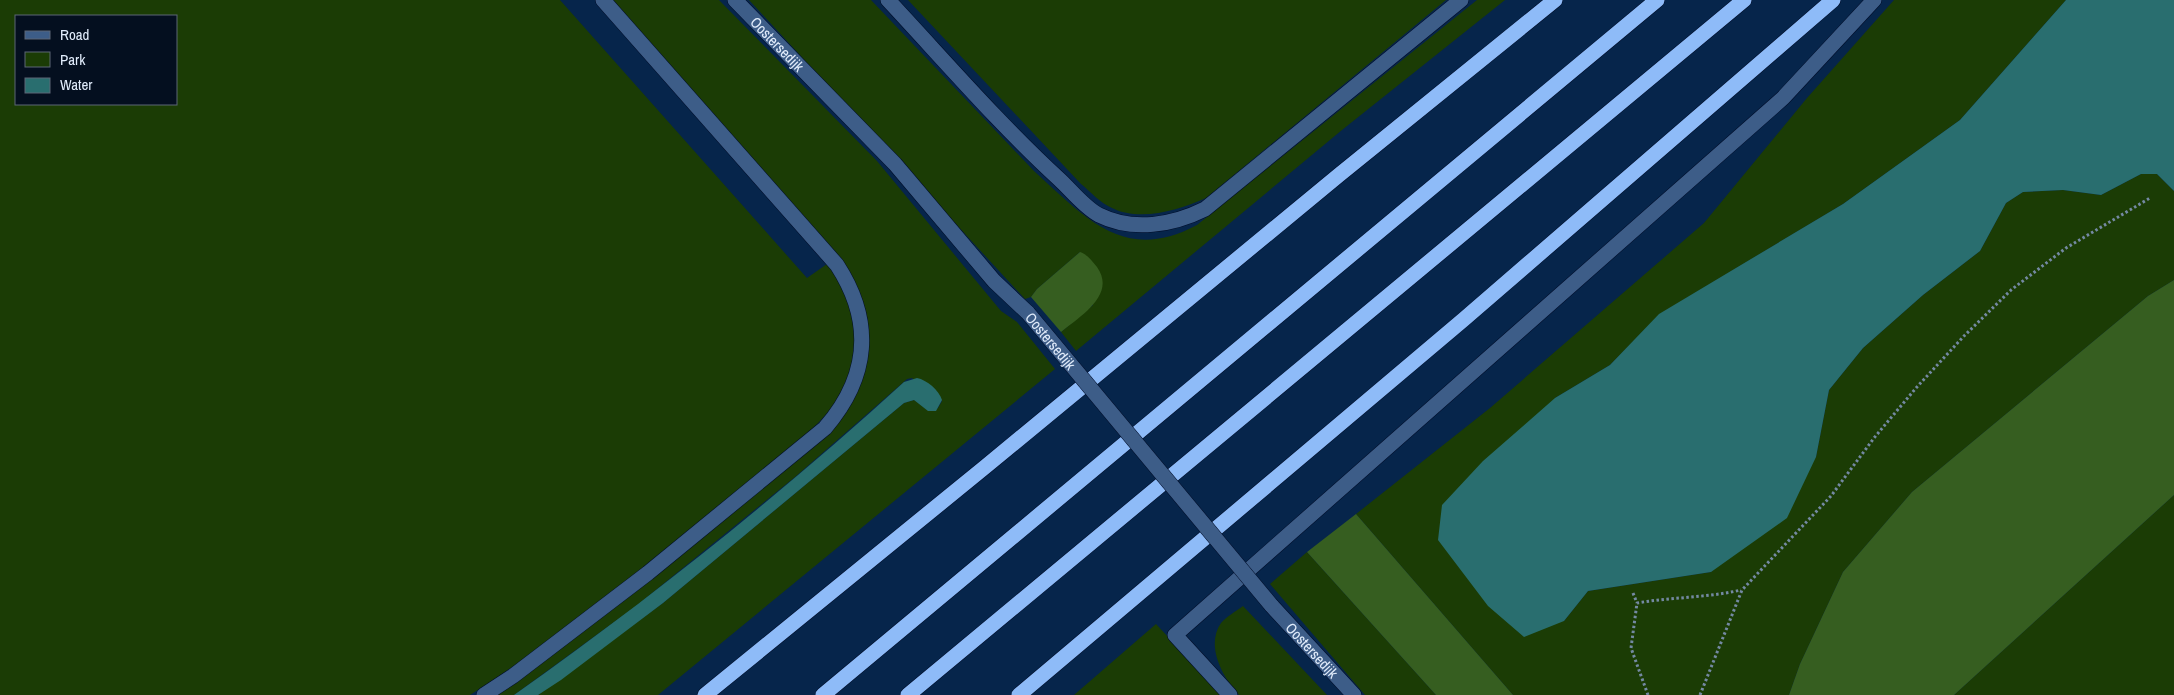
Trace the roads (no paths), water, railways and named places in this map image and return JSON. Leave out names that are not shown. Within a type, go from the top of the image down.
[{"type":"highway","points":[[705,695],[985,468],[1339,174],[1555,0]]},
{"type":"highway","points":[[823,695],[1657,0]]},
{"type":"highway","points":[[908,695],[1744,0]]},
{"type":"highway","points":[[1019,695],[1463,320],[1833,0]]},
{"type":"street","points":[[484,695],[648,573],[825,428],[839,412],[849,394],[857,374],[861,354],[862,335],[857,307],[847,281],[837,265],[602,0]]},
{"type":"street","name":"Oostersedijk","points":[[735,0],[894,164],[994,281],[1028,313],[1271,605],[1354,695]]},
{"type":"street","points":[[888,0],[1042,163],[1095,212],[1118,221],[1139,224],[1176,221],[1206,208],[1461,0]]},
{"type":"street","points":[[1230,695],[1175,635],[1783,98],[1874,0]]},
{"type":"water","points":[[2066,0],[2174,0],[2174,191],[2157,174],[2141,174],[2101,195],[2063,190],[2023,192],[2006,203],[1980,251],[1923,295],[1863,348],[1829,390],[1816,457],[1787,518],[1711,572],[1588,591],[1564,621],[1524,637],[1488,606],[1438,540],[1442,505],[1483,461],[1555,398],[1610,365],[1659,314],[1843,204],[1960,120]]},
{"type":"water","points":[[917,378],[932,386],[940,396],[942,400],[936,411],[928,411],[914,400],[904,403],[663,603],[561,680],[538,695],[514,695],[665,583],[810,465],[904,382]]}]
